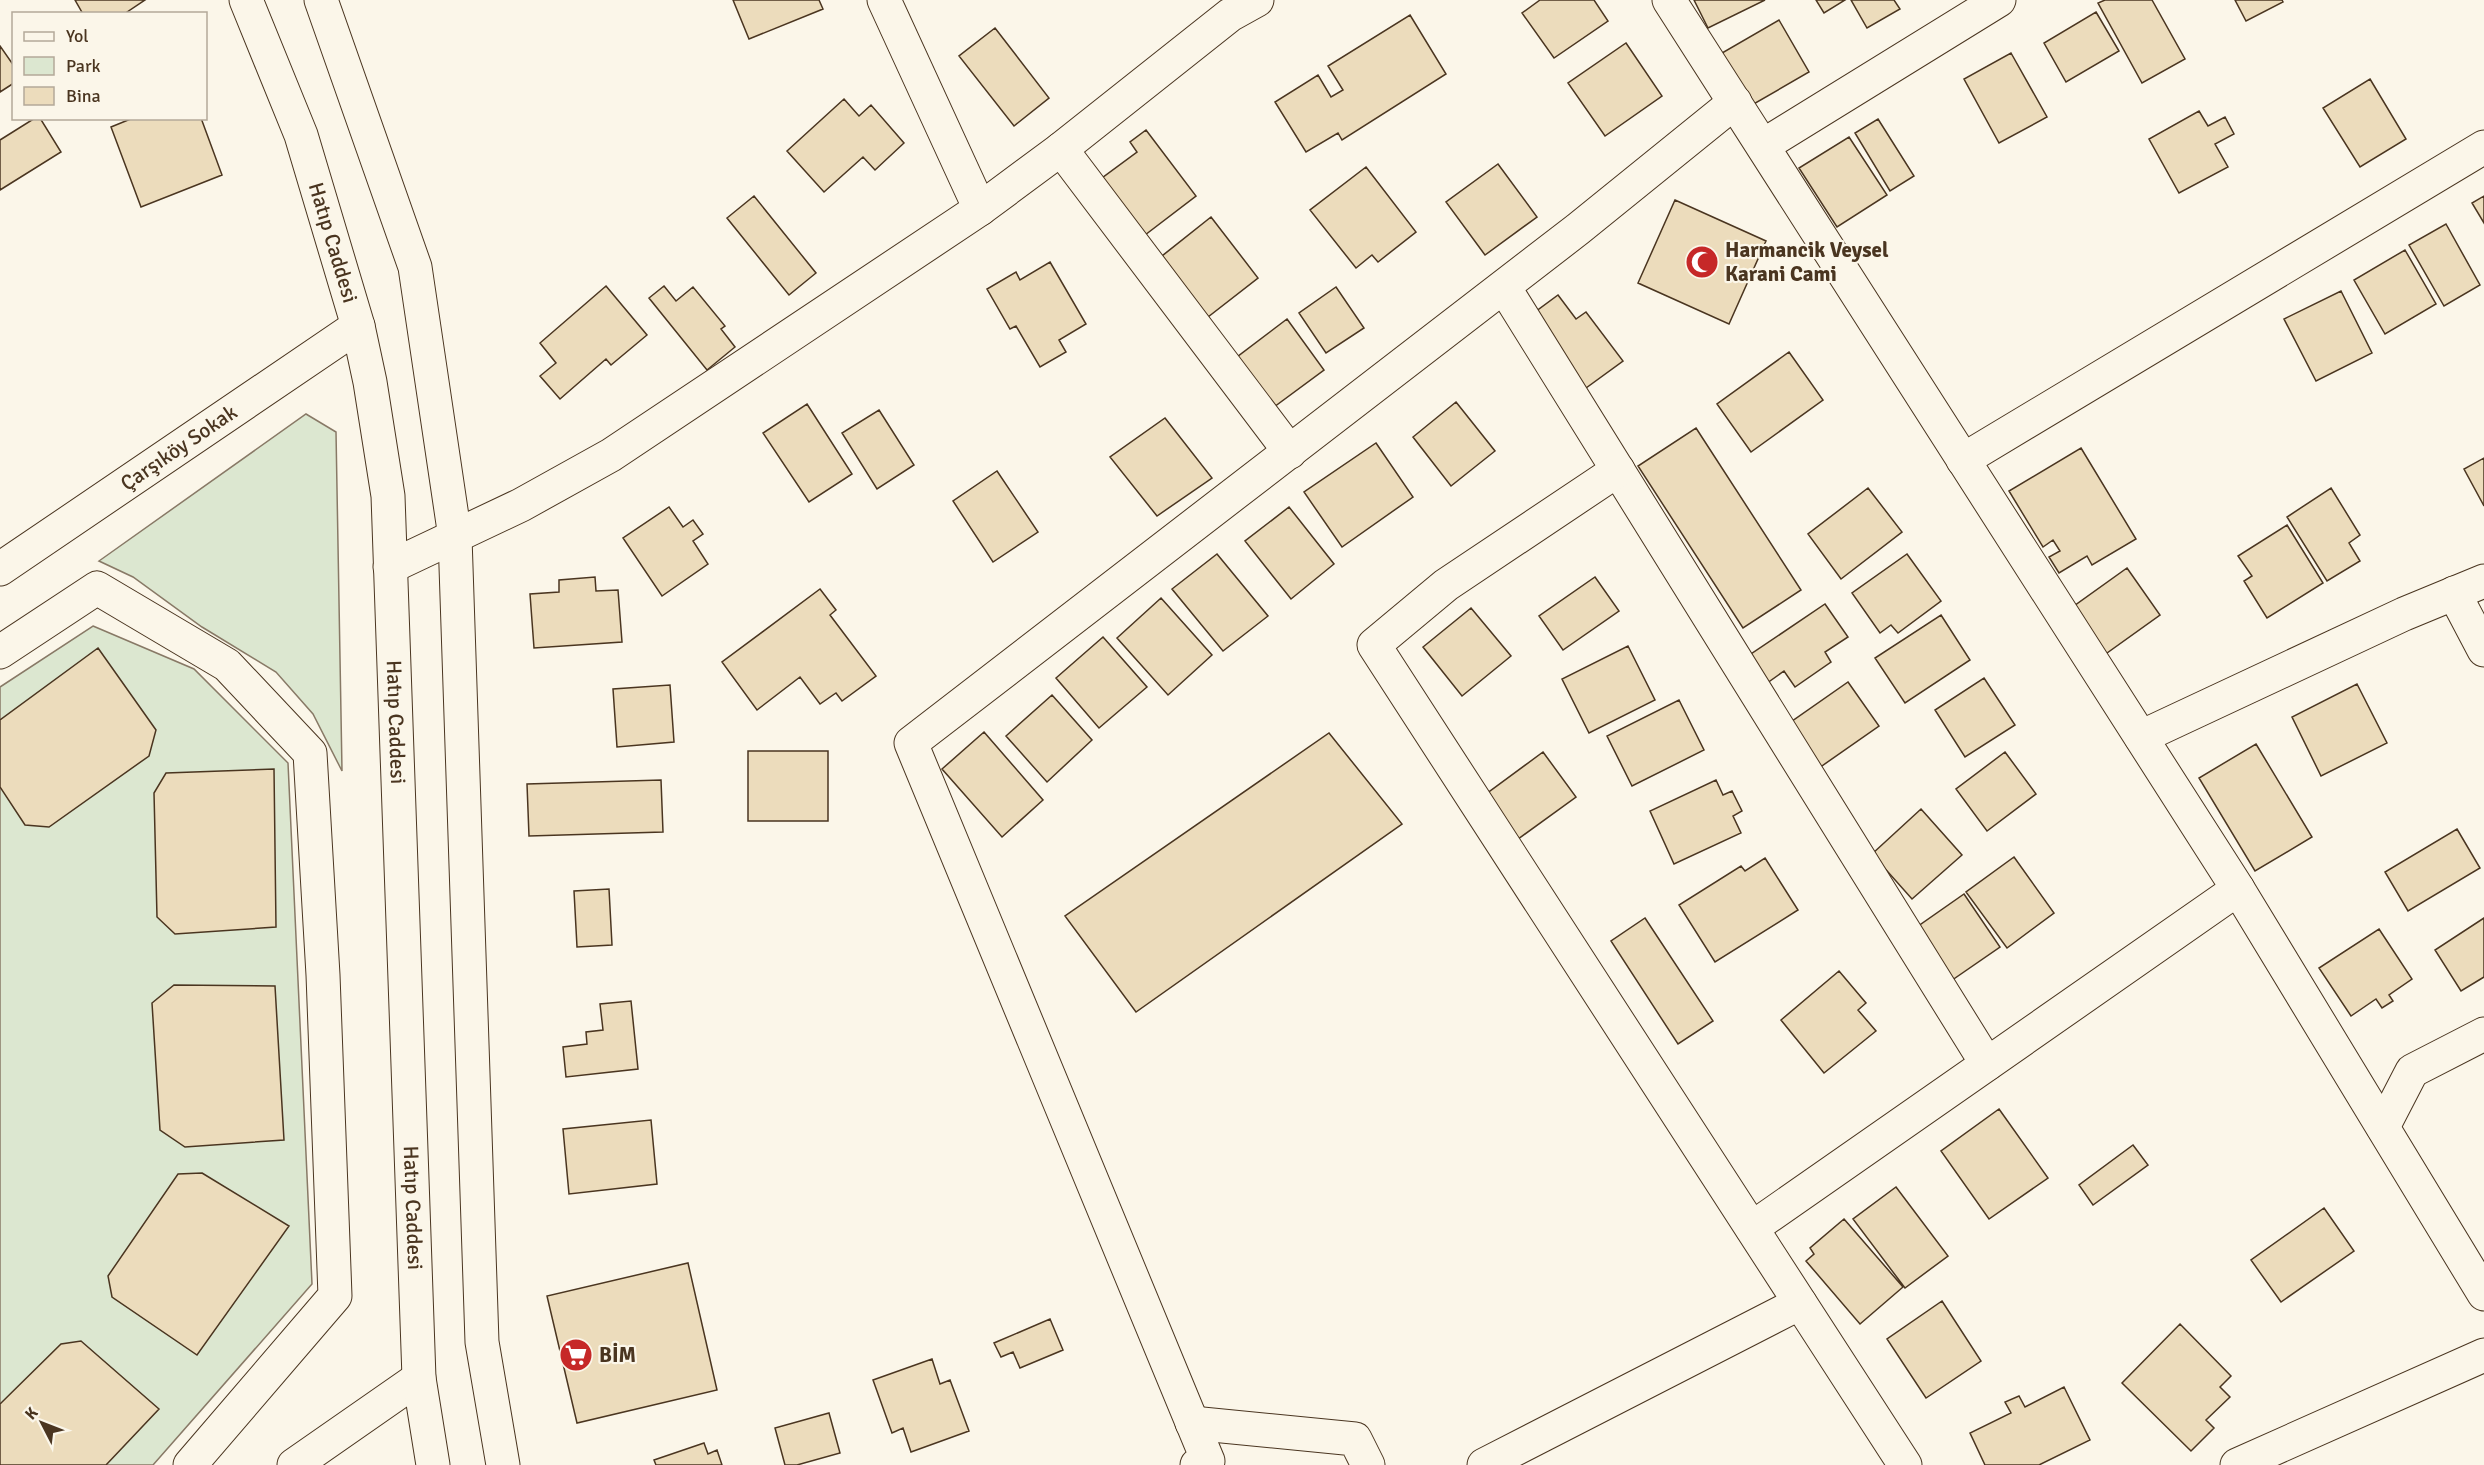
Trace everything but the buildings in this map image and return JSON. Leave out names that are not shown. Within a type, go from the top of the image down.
[{"type":"street","name":"Hatıp Caddesi","points":[[246,0],[301,135],[358,326],[370,382],[388,496],[419,1378],[433,1465]]},
{"type":"street","points":[[321,0],[415,267],[454,537],[482,1342],[503,1465]]},
{"type":"street","points":[[884,0],[980,209]]},
{"type":"street","points":[[1669,0],[1764,145],[2238,889],[2484,1293]]},
{"type":"street","points":[[1764,145],[1999,0]]},
{"type":"street","points":[[390,567],[521,505],[611,455],[980,209],[1061,149],[1235,5]]},
{"type":"street","points":[[1205,1464],[1192,1423],[911,743],[1504,287],[1735,102]]},
{"type":"street","points":[[1964,460],[2484,147]]},
{"type":"street","points":[[1061,149],[1290,452]]},
{"type":"street","points":[[1504,287],[1987,1064]]},
{"type":"street","name":"Çarşıköy Sokak","points":[[0,569],[358,326]]},
{"type":"street","points":[[1618,470],[1446,585],[1374,645],[1905,1465]]},
{"type":"street","points":[[2141,737],[2403,614],[2484,581]]},
{"type":"street","points":[[0,652],[97,588],[228,665],[310,753],[323,975],[335,1296],[190,1465]]},
{"type":"street","points":[[2454,593],[2484,650]]},
{"type":"street","points":[[1752,1228],[2238,889]]},
{"type":"street","points":[[2383,1127],[2412,1071],[2484,1034]]},
{"type":"street","points":[[1484,1465],[1800,1303]]},
{"type":"street","points":[[2237,1465],[2484,1355]]},
{"type":"street","points":[[294,1465],[419,1378]]},
{"type":"street","points":[[1192,1423],[1355,1439],[1368,1465]]},
{"type":"green space","points":[[306,414],[336,432],[342,771],[313,714],[276,672],[202,627],[133,577],[99,561]]},
{"type":"green space","points":[[93,626],[194,669],[288,763],[312,1284],[153,1465],[0,1465],[0,687]]},
{"type":"place","name":"Harmancik Veysel Karani Cami","points":[[1702,262]]},
{"type":"place","name":"BİM","points":[[576,1355]]}]
